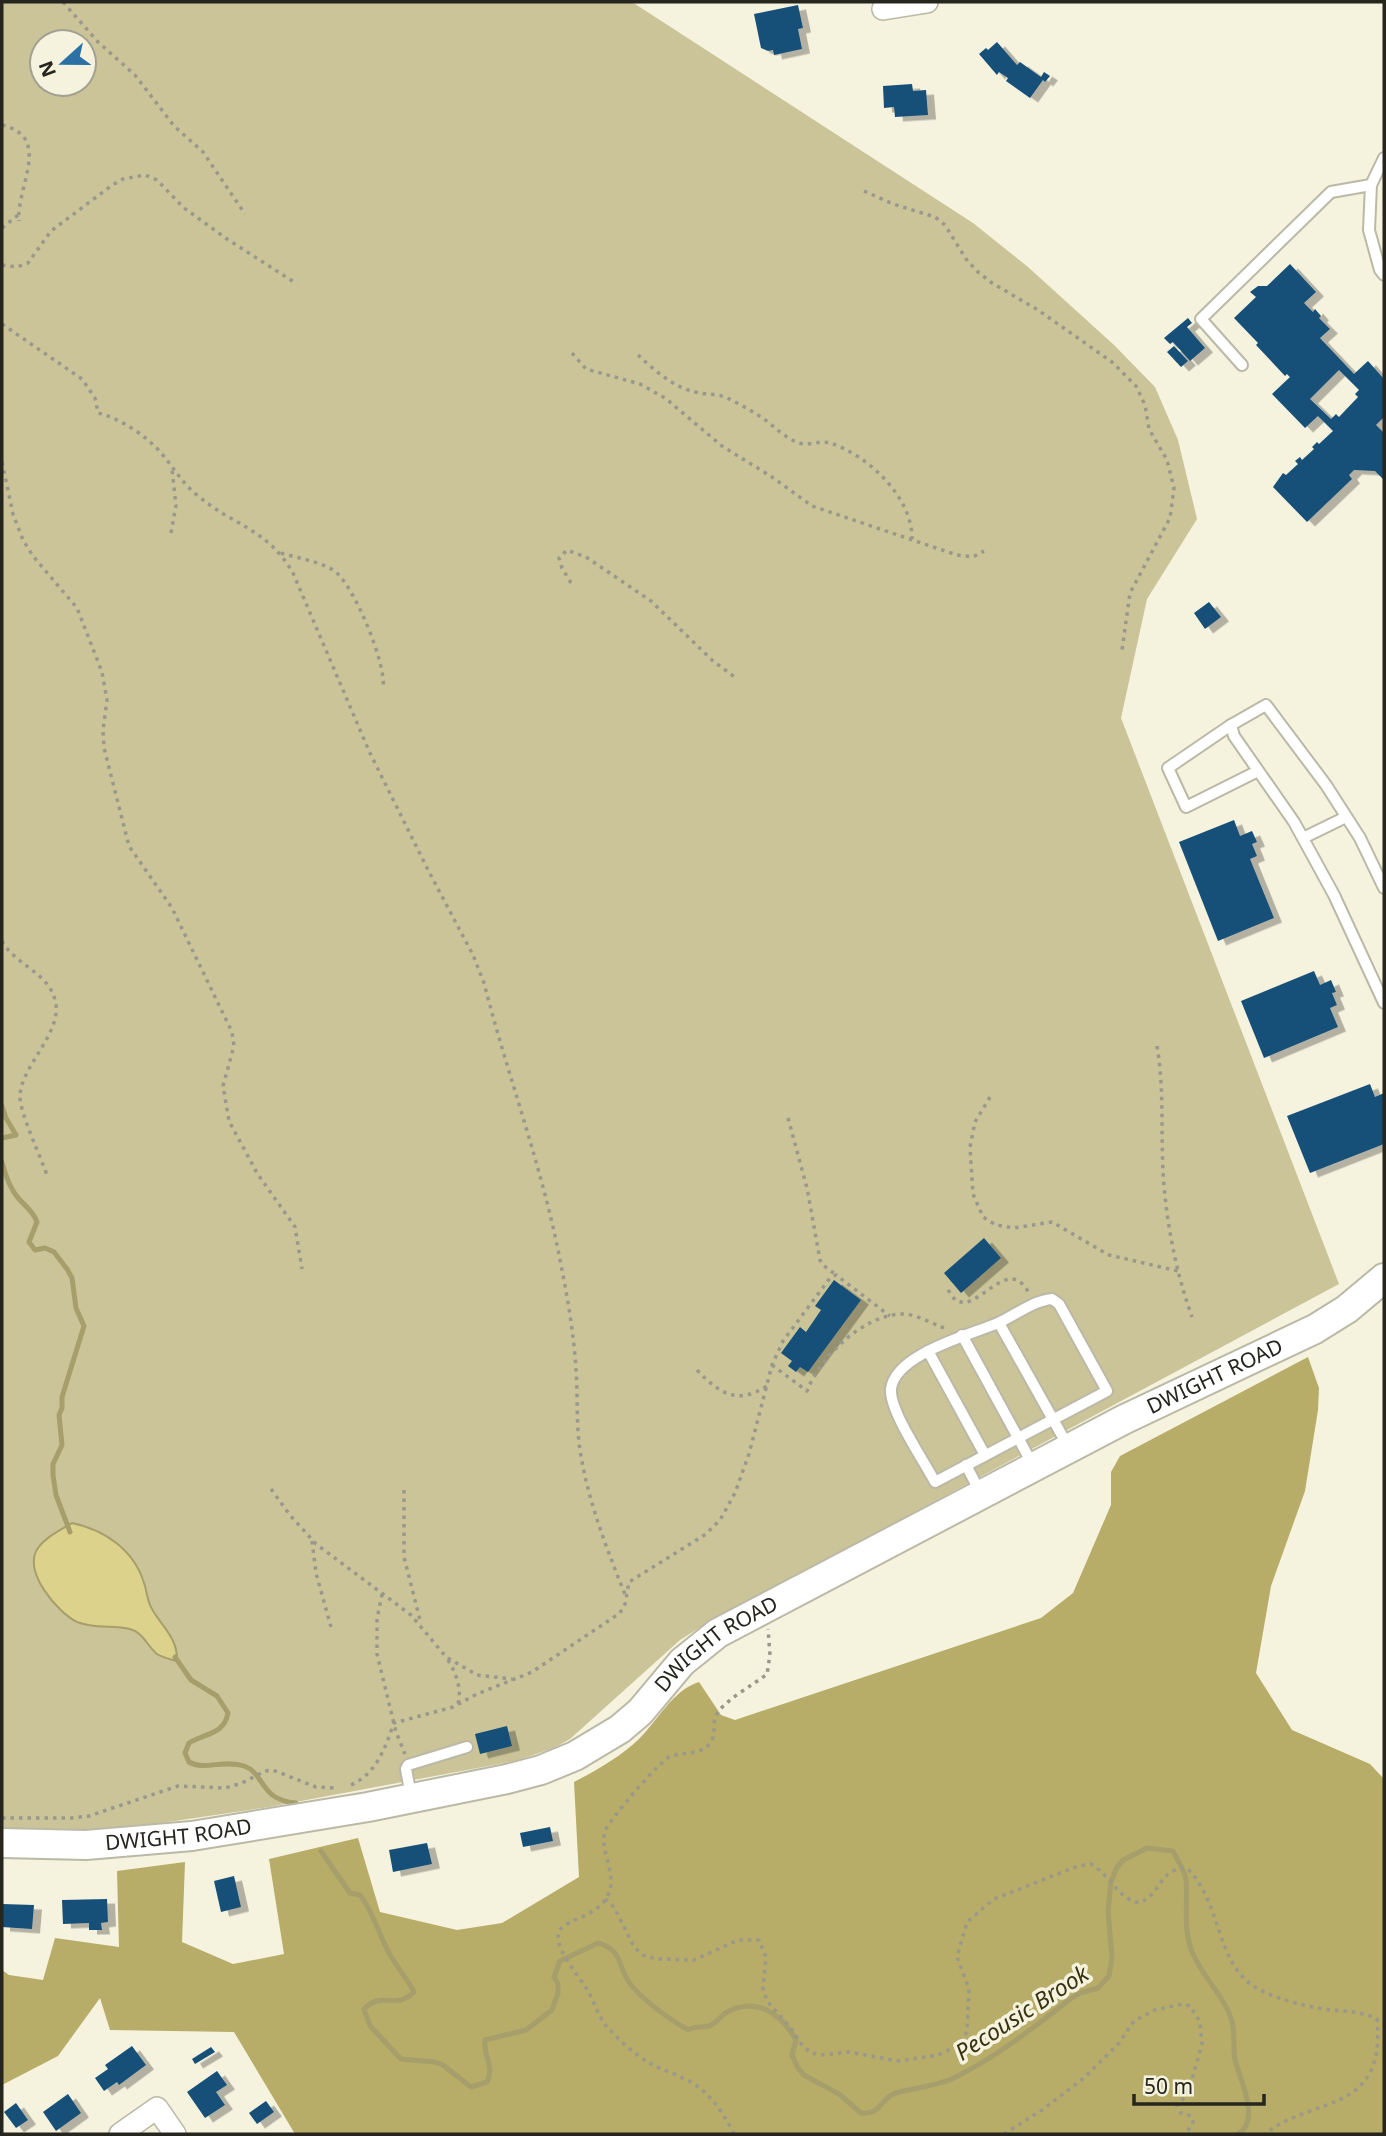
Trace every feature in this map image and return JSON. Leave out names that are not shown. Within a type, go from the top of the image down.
[{"type":"main road","name":"DWIGHT ROAD","points":[[2,1843],[86,1845],[173,1839],[411,1799],[541,1770],[593,1747],[620,1729],[640,1712],[682,1662],[704,1642],[766,1606],[1069,1448],[1322,1325],[1356,1302],[1384,1278]]},
{"type":"street","points":[[883,9],[927,2]]},
{"type":"street","points":[[120,2134],[157,2108],[176,2134]]},
{"type":"lane","points":[[1384,158],[1371,185],[1369,230],[1380,270],[1384,275]]},
{"type":"lane","points":[[1242,365],[1201,319],[1331,192],[1371,185]]},
{"type":"lane","points":[[1258,771],[1186,807],[1168,768],[1231,725],[1266,705],[1326,785],[1360,838],[1384,888]]},
{"type":"lane","points":[[1231,725],[1234,736],[1303,838],[1334,895],[1384,1003]]},
{"type":"lane","points":[[1303,838],[1346,817]]},
{"type":"lane","points":[[1052,1299],[1059,1304],[1107,1391],[935,1482],[895,1409],[891,1392],[893,1378],[902,1368],[929,1351],[962,1335],[999,1323],[1035,1304],[1052,1299]]},
{"type":"lane","points":[[999,1323],[1069,1448]]},
{"type":"lane","points":[[962,1335],[1034,1466]]},
{"type":"lane","points":[[929,1351],[985,1455]]},
{"type":"lane","points":[[966,1465],[981,1494]]},
{"type":"lane","points":[[411,1799],[406,1769],[414,1762],[467,1747]]},
{"type":"path","points":[[64,2],[98,42],[135,75],[174,126],[203,152],[245,214]]},
{"type":"path","points":[[2,125],[22,134],[30,153],[19,202],[19,221]]},
{"type":"path","points":[[2,265],[17,267],[27,263],[35,256],[44,238],[51,231],[111,186],[123,179],[145,176],[158,180],[184,208],[297,284]]},
{"type":"path","points":[[864,191],[893,204],[935,217],[945,225],[966,259],[978,272],[1112,362],[1136,386],[1145,405],[1149,429],[1167,460],[1174,488],[1170,518],[1130,593],[1122,650]]},
{"type":"path","points":[[2,228],[18,215]]},
{"type":"path","points":[[2,324],[75,373],[92,392],[98,413],[129,427],[148,440],[162,453],[179,479],[208,504],[250,528],[279,552],[293,573],[369,751],[473,955],[484,983],[553,1225],[572,1330],[580,1451],[597,1522],[626,1597]]},
{"type":"path","points":[[572,353],[586,369],[640,384],[665,398],[722,446],[772,477],[811,506],[966,557],[973,558],[984,551]]},
{"type":"path","points":[[638,355],[652,369],[671,381],[688,390],[726,398],[765,420],[791,439],[806,444],[821,441],[829,443],[871,465],[904,506],[912,523],[912,539]]},
{"type":"path","points":[[2,462],[13,514],[23,540],[33,556],[74,602],[82,617],[89,643],[106,683],[104,748],[129,846],[172,908],[232,1032],[234,1046],[223,1086],[229,1121],[257,1172],[295,1227],[302,1269]]},
{"type":"path","points":[[171,533],[176,505],[172,468]]},
{"type":"path","points":[[571,583],[559,563],[559,558],[567,550],[586,556],[651,601],[713,661],[736,678]]},
{"type":"path","points":[[279,552],[331,569],[345,582],[378,654],[385,679],[383,688]]},
{"type":"path","points":[[2,941],[12,956],[42,979],[55,999],[56,1010],[52,1026],[23,1082],[20,1096],[22,1109],[48,1178]]},
{"type":"path","points":[[1157,1046],[1163,1105],[1164,1186],[1178,1271],[1192,1317]]},
{"type":"path","points":[[990,1097],[975,1122],[970,1147],[973,1194],[983,1217],[996,1225],[1014,1228],[1052,1222],[1109,1255],[1178,1271]]},
{"type":"path","points":[[788,1118],[807,1188],[820,1260],[890,1316]]},
{"type":"path","points":[[394,1723],[433,1714],[546,1663],[624,1609],[629,1582],[706,1534],[720,1520],[735,1493],[772,1365],[783,1340],[825,1285],[836,1275]]},
{"type":"path","points":[[948,1290],[956,1300],[964,1303],[980,1297],[1005,1280],[1017,1278],[1023,1282],[1035,1304]]},
{"type":"path","points":[[772,1365],[807,1391],[820,1367],[843,1342],[857,1331],[890,1316],[904,1314],[962,1335]]},
{"type":"path","points":[[697,1370],[715,1387],[732,1396],[746,1396],[767,1386]]},
{"type":"path","points":[[271,1489],[312,1539],[422,1626],[446,1657],[456,1677],[458,1704]]},
{"type":"path","points":[[404,1490],[404,1557],[422,1626]]},
{"type":"path","points":[[312,1539],[316,1573],[331,1627]]},
{"type":"path","points":[[382,1594],[377,1619],[376,1647],[394,1723],[404,1753],[414,1762]]},
{"type":"path","points":[[734,2134],[725,2115],[704,2092],[691,2082],[646,2062],[606,2026],[558,1939],[559,1931],[565,1925],[587,1916],[606,1899],[612,1883],[604,1832],[611,1820],[656,1767],[669,1756],[703,1750],[712,1742],[715,1717],[721,1709],[739,1692],[767,1674],[770,1655],[766,1606]]},
{"type":"path","points":[[446,1657],[477,1675],[514,1679]]},
{"type":"path","points":[[349,1786],[363,1779],[381,1757],[394,1723]]},
{"type":"path","points":[[2,1818],[89,1816],[178,1786],[225,1788],[265,1771],[278,1771],[316,1787],[340,1787]]},
{"type":"path","points":[[606,1899],[614,1908],[634,1947],[643,1955],[657,1959],[694,1960],[738,1940],[759,1940],[766,1957],[766,2001],[811,2053],[823,2055],[848,2052],[899,2061],[938,2055],[957,2046],[967,2032],[969,1989],[957,1957],[967,1922],[994,1899],[1078,1866],[1091,1864],[1103,1871],[1117,1892],[1139,1903],[1154,1895],[1168,1873],[1186,1868],[1197,1879],[1206,1896],[1228,1955],[1251,1984],[1304,2005],[1364,2014],[1377,2019],[1383,2051]]},
{"type":"path","points":[[1004,2134],[1042,2110],[1084,2078],[1119,2043],[1134,2021],[1155,2010],[1182,2004],[1190,2006],[1196,2014],[1202,2032],[1200,2056],[1188,2093],[1177,2106],[1181,2113],[1191,2116],[1193,2122],[1186,2134]]},
{"type":"path","points":[[1265,2134],[1286,2121],[1350,2101]]},
{"type":"shaded area","points":[[2,2],[632,2],[973,223],[1028,267],[1114,345],[1155,387],[1178,440],[1197,519],[1147,599],[1121,718],[1339,1284],[699,1628],[680,1640],[570,1739],[554,1748],[515,1761],[269,1807],[93,1833],[54,1833],[2,1828]]},
{"type":"shaded area","points":[[1308,1357],[1319,1388],[1305,1491],[1271,1586],[1256,1673],[1292,1730],[1370,1764],[1384,1779],[1384,2134],[295,2134],[234,2032],[110,2030],[100,1998],[58,2056],[2,2085],[2,1970],[9,1975],[43,1980],[55,1938],[119,1947],[117,1871],[185,1862],[182,1942],[233,1964],[284,1954],[269,1859],[358,1838],[380,1912],[457,1930],[502,1923],[579,1877],[574,1782],[632,1746],[681,1692],[699,1682],[721,1715],[735,1720],[1041,1618],[1073,1593],[1111,1505],[1111,1472],[1120,1456]]},
{"type":"shaded area","points":[[72,1523],[107,1536],[126,1551],[139,1571],[150,1606],[172,1639],[177,1661],[157,1654],[142,1636],[134,1631],[77,1622],[60,1609],[44,1590],[38,1579],[34,1557],[45,1540]]},
{"type":"building","points":[[798,5],[803,28],[798,29],[802,49],[774,55],[773,50],[761,48],[754,14]]},
{"type":"building","points":[[997,42],[1017,65],[1020,62],[1041,77],[1044,72],[1050,76],[1045,82],[1043,80],[1030,98],[1006,81],[1008,78],[999,72],[997,75],[979,54]]},
{"type":"building","points":[[912,84],[913,91],[926,90],[928,115],[895,117],[894,107],[884,108],[883,86]]},
{"type":"building","points":[[1290,264],[1316,292],[1304,303],[1313,312],[1315,309],[1321,316],[1319,318],[1330,329],[1320,338],[1354,374],[1368,361],[1384,379],[1384,417],[1376,425],[1384,433],[1384,480],[1375,471],[1354,470],[1349,475],[1352,479],[1307,522],[1273,487],[1283,473],[1286,475],[1298,464],[1295,461],[1300,457],[1302,460],[1314,449],[1312,447],[1317,442],[1319,444],[1333,431],[1318,416],[1305,428],[1272,394],[1290,377],[1287,374],[1285,376],[1234,318],[1256,297],[1250,292],[1258,286],[1267,286]],"holes":[[[1339,370],[1359,390],[1355,394],[1358,397],[1339,417],[1336,414],[1331,419],[1310,399]]]},
{"type":"building","points":[[1188,318],[1192,323],[1187,327],[1205,348],[1190,361],[1173,342],[1170,344],[1164,338]]},
{"type":"building","points":[[1174,346],[1188,361],[1181,367],[1167,352]]},
{"type":"building","points":[[1209,602],[1221,617],[1205,629],[1194,613]]},
{"type":"building","points":[[1234,820],[1240,836],[1252,831],[1257,842],[1252,844],[1257,856],[1250,859],[1274,918],[1218,941],[1179,842]]},
{"type":"building","points":[[1314,971],[1320,985],[1331,980],[1337,1005],[1330,1008],[1338,1027],[1264,1058],[1241,1001]]},
{"type":"building","points":[[1370,1084],[1375,1097],[1384,1093],[1384,1144],[1310,1173],[1287,1116]]},
{"type":"building","points":[[984,1238],[1001,1258],[961,1293],[944,1273]]},
{"type":"building","points":[[834,1280],[861,1300],[808,1372],[800,1367],[796,1372],[788,1366],[792,1361],[781,1353],[800,1327],[806,1332],[821,1310],[815,1306]]},
{"type":"building","points":[[507,1726],[512,1746],[480,1754],[475,1734]]},
{"type":"building","points":[[550,1827],[553,1841],[523,1847],[520,1833]]},
{"type":"building","points":[[427,1843],[432,1864],[393,1872],[389,1850]]},
{"type":"building","points":[[234,1876],[241,1907],[221,1912],[214,1881]]},
{"type":"building","points":[[107,1899],[108,1922],[101,1923],[102,1930],[89,1930],[89,1923],[63,1924],[62,1900]]},
{"type":"building","points":[[2,1904],[34,1905],[32,1929],[2,1927]]},
{"type":"building","points":[[132,2046],[146,2065],[119,2085],[117,2082],[104,2091],[95,2078],[108,2069],[105,2065]]},
{"type":"building","points":[[211,2047],[215,2052],[195,2064],[192,2059]]},
{"type":"building","points":[[217,2071],[227,2085],[216,2092],[225,2105],[205,2118],[187,2092]]},
{"type":"building","points":[[68,2094],[81,2113],[56,2131],[43,2112]]},
{"type":"building","points":[[266,2101],[274,2112],[257,2124],[249,2113]]},
{"type":"building","points":[[16,2103],[28,2120],[16,2128],[4,2112]]},
{"type":"waterway","name":"Pecousic Brook","points":[[2,1106],[16,1135],[2,1138]]},
{"type":"waterway","name":"Pecousic Brook","points":[[2,1162],[13,1191],[37,1222],[29,1242],[35,1250],[45,1248],[54,1252],[67,1269],[72,1278],[76,1308],[84,1326],[62,1397],[59,1415],[62,1445],[53,1464],[56,1495],[70,1532]]},
{"type":"waterway","name":"Pecousic Brook","points":[[175,1657],[191,1680],[217,1696],[228,1713],[218,1730],[189,1743],[185,1753],[189,1762],[201,1765],[244,1766],[251,1769],[275,1797],[296,1803]]},
{"type":"waterway","name":"Pecousic Brook","points":[[321,1851],[350,1893],[360,1895],[365,1902],[390,1955],[414,1992],[400,2000],[377,2001],[364,2009],[370,2026],[401,2059],[443,2065],[471,2087],[487,2082],[490,2071],[485,2040],[526,2030],[552,2010],[558,1993],[558,1984],[554,1977],[560,1961],[598,1943],[612,1950],[627,1979],[643,1998],[688,2030],[709,2026],[727,2012],[748,2006],[758,2007],[775,2015],[796,2040],[792,2055],[804,2075],[839,2094],[861,2113],[873,2112],[896,2093],[954,2078],[1013,2042],[1080,1993],[1098,1988],[1109,1976],[1112,1958],[1108,1911],[1111,1882],[1117,1867],[1123,1860],[1147,1848],[1173,1851],[1185,1876],[1186,1923],[1191,1949],[1225,2005],[1233,2026],[1235,2060],[1248,2110],[1245,2128],[1238,2134]]}]
